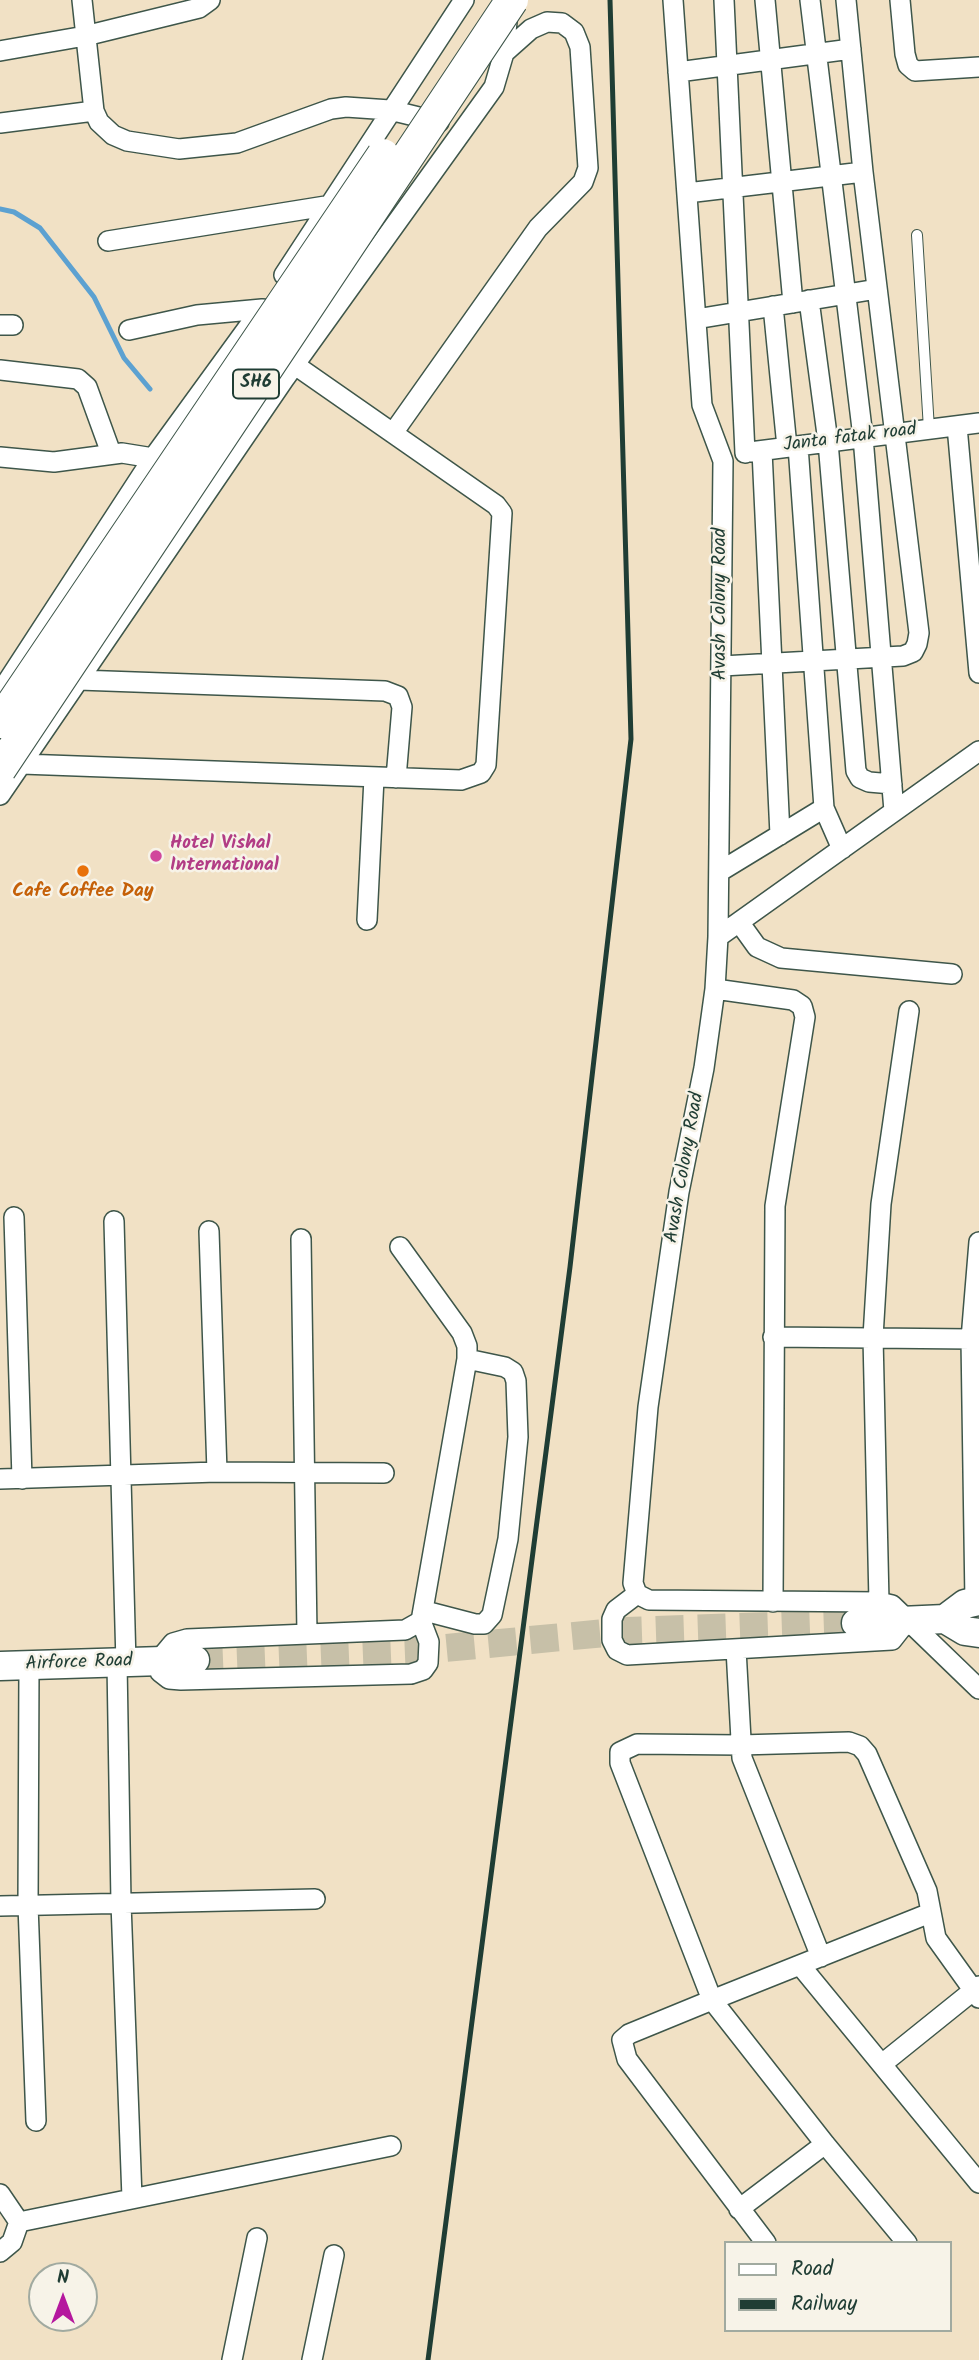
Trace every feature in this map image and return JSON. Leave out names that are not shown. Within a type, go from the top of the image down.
[{"type":"main road","name":"SH6","points":[[0,722],[488,0]]},
{"type":"main road","name":"SH6","points":[[11,766],[510,0]]},
{"type":"main road","points":[[856,1623],[945,1619],[965,1604],[977,1602]]},
{"type":"main road","points":[[945,1619],[965,1632],[979,1633]]},
{"type":"main road","name":"Airforce Road","points":[[0,1666],[195,1660]]},
{"type":"street","points":[[82,0],[94,111],[99,122],[113,135],[127,141],[192,149],[237,143],[331,109],[360,106],[390,110],[462,131]]},
{"type":"street","points":[[0,51],[85,36],[199,8],[210,0]]},
{"type":"street","points":[[0,693],[153,458],[262,309],[464,0]]},
{"type":"street","points":[[0,795],[11,766],[79,680],[295,365],[494,87],[504,53],[510,0]]},
{"type":"street","points":[[673,0],[702,405],[723,461]]},
{"type":"street","points":[[724,0],[739,312],[772,665],[780,835]]},
{"type":"street","points":[[765,0],[782,181],[801,301],[828,442],[856,771],[860,778],[869,782],[892,784]]},
{"type":"street","points":[[810,0],[863,437],[894,811]]},
{"type":"street","points":[[722,666],[903,656],[913,652],[919,633],[863,172],[846,0]]},
{"type":"street","points":[[900,0],[908,65],[915,71],[979,67]]},
{"type":"street","points":[[393,433],[538,228],[583,182],[588,168],[580,47],[574,32],[562,23],[547,22],[531,29],[504,53]]},
{"type":"street","points":[[678,72],[851,49]]},
{"type":"street","points":[[0,123],[94,111]]},
{"type":"street","points":[[687,193],[863,172]]},
{"type":"street","points":[[108,241],[329,204],[390,204],[407,209]]},
{"type":"street","points":[[696,318],[877,289]]},
{"type":"street","points":[[773,306],[793,446],[824,808],[842,849]]},
{"type":"street","points":[[129,330],[197,315],[262,309],[330,315]]},
{"type":"street","points":[[11,766],[461,780],[481,773],[486,765],[502,513],[496,505],[295,365]]},
{"type":"street","points":[[0,370],[78,379],[87,387],[111,453]]},
{"type":"street","name":"Janta fatak road","points":[[723,461],[754,452],[793,446],[979,423]]},
{"type":"street","points":[[957,426],[979,673]]},
{"type":"street","points":[[0,457],[54,462],[111,453],[153,458]]},
{"type":"street","name":"Avash Colony Road","points":[[637,1594],[634,1570],[648,1407],[679,1192],[704,1068],[715,989],[719,872],[723,461]]},
{"type":"street","points":[[79,680],[386,691],[398,696],[402,707],[396,778]]},
{"type":"street","points":[[718,937],[979,751]]},
{"type":"street","points":[[367,920],[374,778]]},
{"type":"street","points":[[719,872],[824,808]]},
{"type":"street","points":[[739,922],[757,947],[781,958],[952,974]]},
{"type":"street","points":[[715,989],[793,1000],[802,1006],[805,1017],[776,1186],[773,1602]]},
{"type":"street","points":[[879,1602],[873,1337],[881,1205],[909,1011]]},
{"type":"street","points":[[14,1217],[22,1479]]},
{"type":"street","points":[[114,1221],[121,1475],[121,1903],[132,2197]]},
{"type":"street","points":[[209,1231],[217,1472]]},
{"type":"street","points":[[301,1239],[307,1472],[307,1634]]},
{"type":"street","points":[[977,1602],[975,1400],[971,1339],[979,1242]]},
{"type":"street","points":[[400,1247],[462,1333],[467,1359],[423,1617],[429,1642],[428,1663],[423,1671],[411,1674],[181,1681],[169,1679],[160,1672],[158,1661],[173,1643],[187,1639],[405,1630],[423,1617],[475,1624],[484,1623],[492,1615],[508,1539],[518,1437],[516,1381],[513,1372],[505,1367],[467,1359]]},
{"type":"street","points":[[773,1337],[971,1339]]},
{"type":"street","points":[[0,1479],[217,1472],[384,1473]]},
{"type":"street","points":[[907,1621],[892,1640],[626,1655],[617,1650],[612,1640],[612,1619],[616,1610],[637,1594],[649,1600],[879,1602],[892,1605],[979,1689]]},
{"type":"street","points":[[737,1649],[740,1745],[746,1773],[821,1957]]},
{"type":"street","points":[[29,1666],[28,1905],[36,2121]]},
{"type":"street","points":[[882,2064],[977,1992],[936,1938],[927,1891],[867,1754],[860,1746],[849,1742],[637,1744],[620,1752],[620,1763],[712,2000],[905,2241]]},
{"type":"street","points":[[0,1906],[315,1899]]},
{"type":"street","points":[[764,2241],[622,2049],[622,2040],[629,2034],[930,1913]]},
{"type":"street","points":[[800,1965],[979,2183]]},
{"type":"street","points":[[739,2209],[825,2144]]},
{"type":"street","points":[[19,2222],[391,2146]]},
{"type":"street","points":[[0,2194],[19,2222]]},
{"type":"street","points":[[0,2252],[12,2242],[19,2222]]},
{"type":"street","points":[[232,2360],[257,2238]]},
{"type":"street","points":[[312,2360],[334,2255]]},
{"type":"lane","points":[[917,235],[929,429]]},
{"type":"waterway","points":[[0,209],[14,212],[40,228],[94,297],[124,358],[150,389]]},
{"type":"tunnel","points":[[195,1660],[414,1651],[626,1631],[856,1623]]},
{"type":"railway","points":[[428,2360],[570,1267],[631,739],[610,0]]},
{"type":"place","name":"Hotel Vishal International","points":[[156,856]]},
{"type":"place","name":"Cafe Coffee Day","points":[[83,871]]}]
